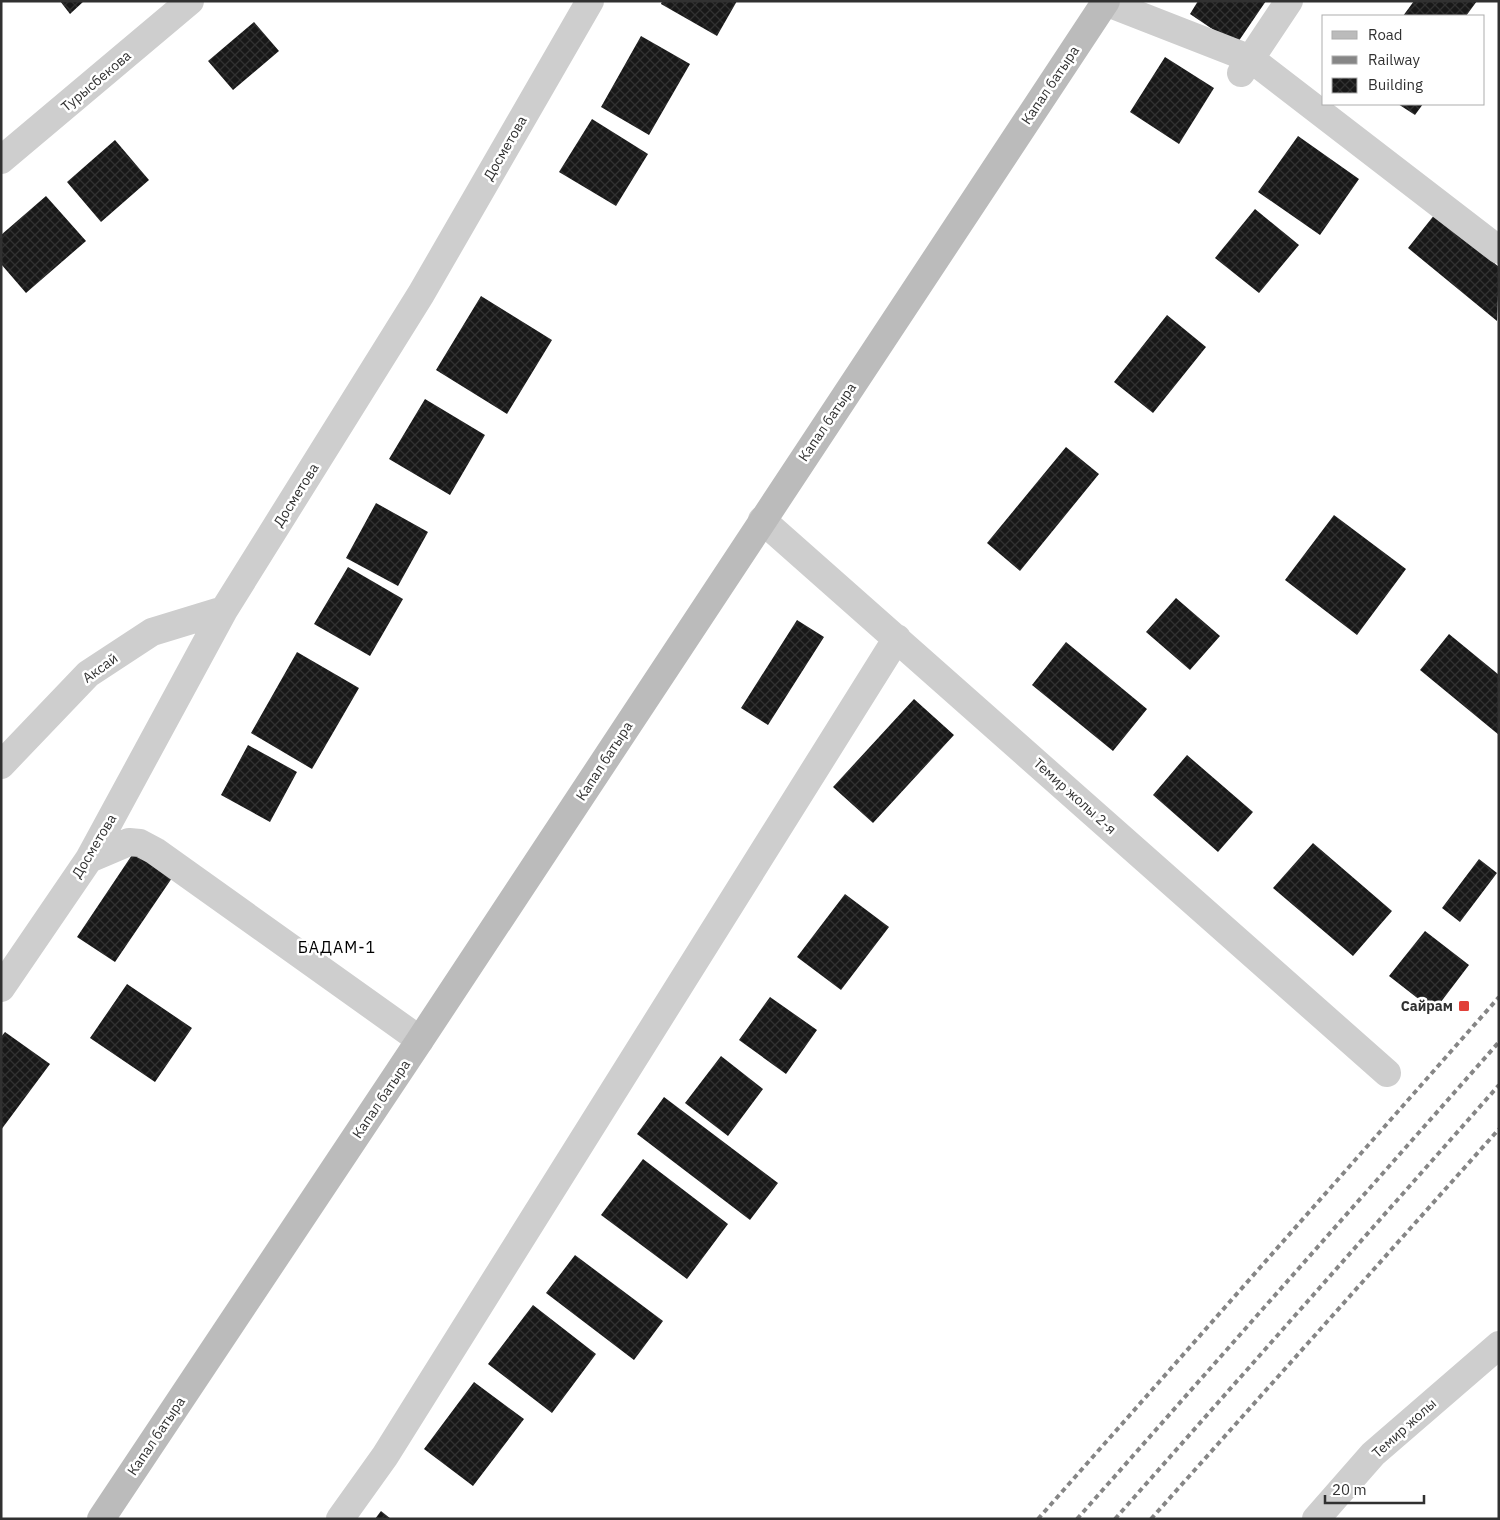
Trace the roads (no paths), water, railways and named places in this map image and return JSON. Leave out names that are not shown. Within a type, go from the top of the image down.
[{"type":"main road","name":"Капал батыра","points":[[101,1519],[1106,2]]},
{"type":"street","name":"Турысбекова","points":[[1,160],[190,1]]},
{"type":"street","name":"Досметова","points":[[1,988],[89,859],[224,610],[422,294],[590,1]]},
{"type":"street","points":[[1246,66],[1289,1]]},
{"type":"street","points":[[1106,2],[1246,66],[1499,250]]},
{"type":"street","name":"Темир жолы 2-я","points":[[762,520],[1387,1073]]},
{"type":"street","name":"Аксай","points":[[1,765],[88,674],[152,632],[224,610]]},
{"type":"street","points":[[340,1519],[385,1456],[897,638]]},
{"type":"street","points":[[89,859],[129,842],[140,843],[155,851],[420,1040]]},
{"type":"street","name":"Темир жолы","points":[[1316,1519],[1373,1454],[1499,1345]]},
{"type":"railway","points":[[1038,1519],[1499,997]]},
{"type":"railway","points":[[1077,1519],[1499,1042]]},
{"type":"railway","points":[[1115,1519],[1499,1085]]},
{"type":"railway","points":[[1151,1519],[1499,1129]]},
{"type":"place","name":"Сайрам","points":[[1464,1006]]},
{"type":"district","name":"БАДАМ-1","points":[[337,947]]}]
